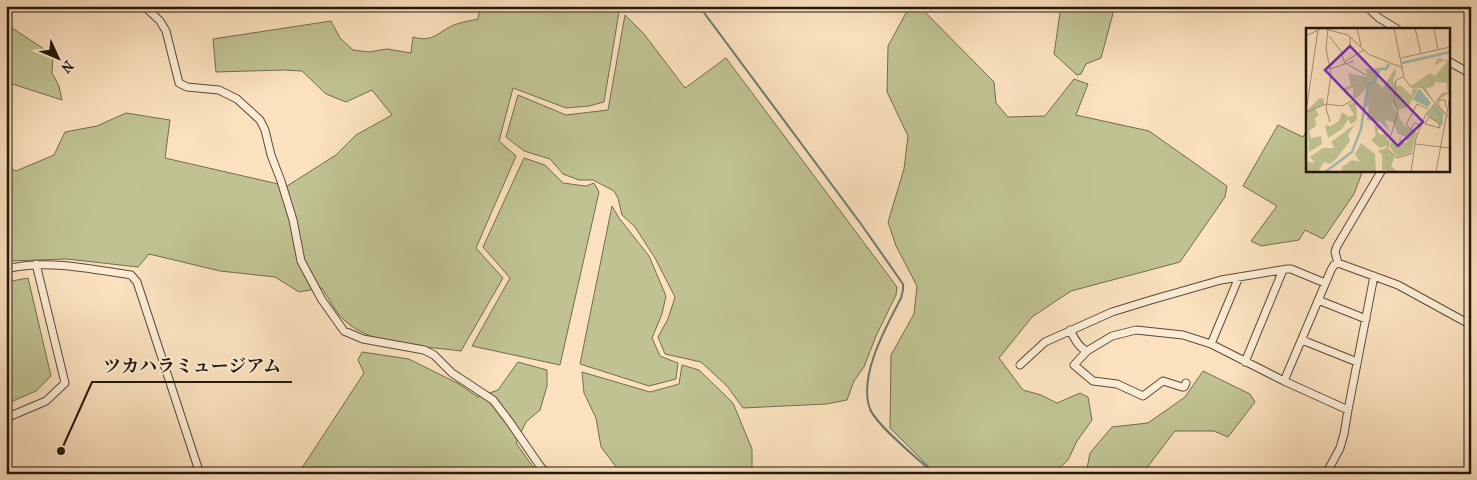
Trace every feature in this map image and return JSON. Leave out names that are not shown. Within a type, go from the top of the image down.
[{"type":"street","points":[[144,6],[160,21],[166,31],[179,83],[187,87],[219,90],[237,99],[260,120],[265,130],[271,155],[291,212],[300,261],[322,300],[344,331],[363,339],[424,350],[434,355],[452,373],[493,400],[547,474]]},
{"type":"street","points":[[1366,6],[1379,18],[1394,28]]},
{"type":"street","points":[[1450,62],[1471,74]]},
{"type":"street","points":[[1338,263],[1335,252],[1337,246],[1381,171]]},
{"type":"street","points":[[1338,263],[1398,286],[1471,324]]},
{"type":"street","points":[[1284,381],[1330,270],[1338,263]]},
{"type":"street","points":[[6,269],[36,264],[58,264],[131,275],[136,282],[200,474]]},
{"type":"street","points":[[6,418],[46,401],[65,383],[36,264]]},
{"type":"street","points":[[1020,365],[1045,342],[1070,330],[1112,312],[1204,285],[1239,277],[1291,269],[1325,283]]},
{"type":"street","points":[[1245,362],[1283,270]]},
{"type":"street","points":[[1326,474],[1340,448],[1344,434],[1374,276]]},
{"type":"street","points":[[1211,344],[1239,277]]},
{"type":"street","points":[[1318,300],[1366,319]]},
{"type":"street","points":[[1070,330],[1084,350],[1087,351]]},
{"type":"street","points":[[1186,383],[1182,388],[1163,381],[1143,396],[1140,396],[1117,384],[1093,381],[1072,368],[1087,351],[1112,336],[1136,330],[1183,335],[1211,344],[1284,381],[1348,410]]},
{"type":"street","points":[[1302,340],[1357,362]]},
{"type":"green space","points":[[20,6],[123,6],[121,11],[60,11]]},
{"type":"green space","points":[[480,6],[620,6],[604,102],[589,106],[566,108],[513,88],[499,141],[516,156],[476,248],[503,278],[461,351],[415,346],[383,340],[369,335],[355,329],[341,317],[322,288],[299,292],[275,277],[220,271],[149,254],[138,267],[67,259],[6,261],[6,166],[16,171],[54,155],[65,132],[97,126],[126,113],[170,120],[165,158],[287,186],[336,155],[356,135],[392,115],[372,90],[346,102],[326,94],[302,71],[216,72],[213,39],[331,21],[340,38],[353,50],[369,52],[387,49],[411,53],[413,37],[431,38],[454,25],[478,19]]},
{"type":"green space","points":[[1061,6],[1115,6],[1101,58],[1086,64],[1081,74],[1077,75],[1054,54]]},
{"type":"green space","points":[[921,8],[994,82],[996,103],[1008,117],[1045,116],[1074,79],[1088,84],[1076,115],[1149,131],[1227,186],[1225,197],[1180,262],[1071,291],[1032,317],[999,358],[1023,390],[1041,395],[1057,403],[1080,393],[1088,397],[1092,420],[1077,441],[1068,460],[1053,474],[936,474],[890,428],[891,355],[914,314],[917,286],[896,246],[888,222],[904,169],[908,136],[887,92],[888,46],[906,13]]},
{"type":"green space","points":[[625,15],[644,34],[685,88],[726,58],[897,287],[896,295],[876,336],[864,367],[854,381],[847,400],[826,404],[743,408],[727,386],[701,362],[665,354],[658,337],[668,319],[675,297],[655,258],[635,227],[622,215],[618,198],[614,191],[593,180],[579,180],[563,174],[550,159],[524,151],[506,137],[518,95],[566,115],[608,110]]},
{"type":"green space","points":[[6,24],[53,55],[52,73],[59,86],[62,100],[6,82]]},
{"type":"green space","points":[[1278,125],[1303,137],[1306,132],[1306,171],[1363,171],[1354,194],[1323,239],[1305,230],[1299,240],[1261,246],[1251,241],[1277,206],[1243,186]]},
{"type":"green space","points":[[524,158],[545,165],[563,183],[586,186],[594,183],[599,192],[560,365],[472,346],[510,278],[483,247]]},
{"type":"green space","points":[[612,206],[619,218],[649,256],[666,296],[662,314],[652,338],[660,356],[678,363],[676,379],[649,386],[580,364]]},
{"type":"green space","points":[[28,278],[51,376],[36,391],[6,404],[6,282]]},
{"type":"green space","points":[[362,352],[409,359],[459,384],[478,397],[498,390],[518,362],[547,370],[547,386],[540,410],[526,422],[516,443],[538,474],[298,474],[364,373],[358,360]]},
{"type":"green space","points":[[682,365],[699,370],[733,403],[752,449],[752,469],[754,474],[618,474],[620,472],[601,447],[596,418],[584,393],[582,372],[650,392],[679,384]]},
{"type":"green space","points":[[1203,371],[1250,394],[1255,402],[1228,437],[1214,431],[1175,431],[1142,474],[1086,474],[1090,453],[1112,427],[1148,423],[1185,397]]},
{"type":"waterway","points":[[699,6],[861,224],[903,284],[901,298],[875,352],[868,382],[867,396],[874,416],[900,443],[935,474]]},
{"type":"place","name":"ツカハラミュージアム","points":[[61,451]]}]
